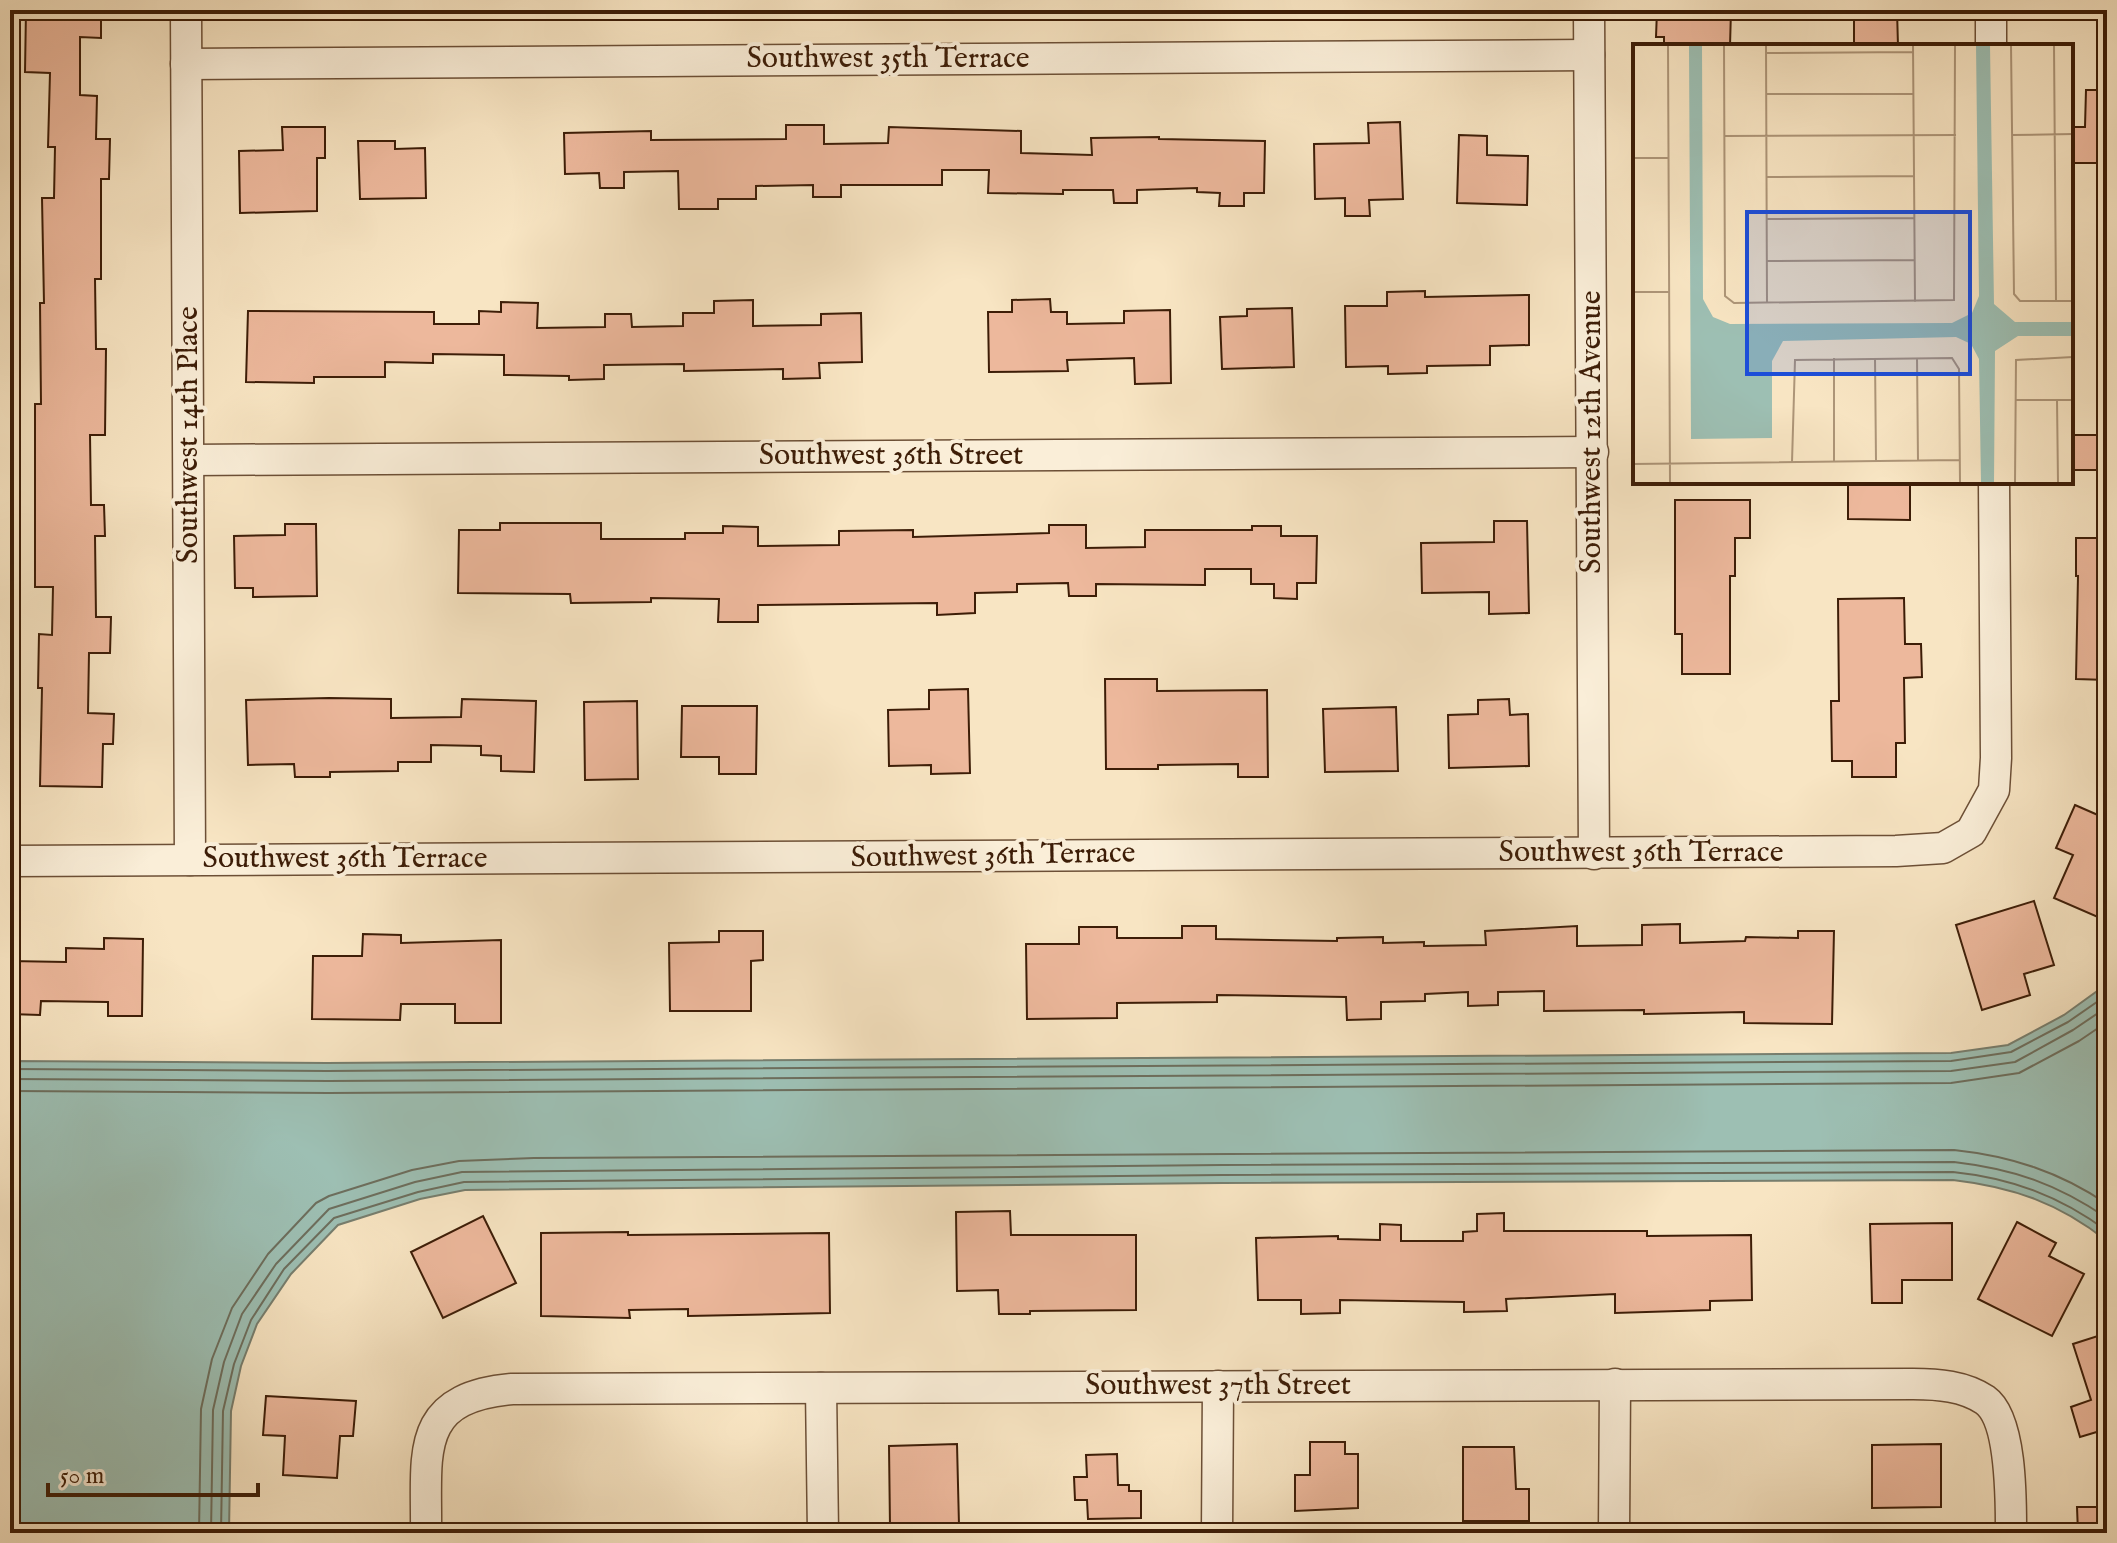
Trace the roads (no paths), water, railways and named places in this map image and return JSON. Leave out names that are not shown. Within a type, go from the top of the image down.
[{"type":"street","name":"Southwest 14th Place","points":[[186,10],[190,860]]},
{"type":"street","name":"Southwest 12th Avenue","points":[[1589,10],[1594,854]]},
{"type":"street","points":[[1991,10],[1991,44]]},
{"type":"street","name":"Southwest 35th Terrace","points":[[186,64],[1589,55]]},
{"type":"street","name":"Southwest 36th Street","points":[[189,460],[1593,452]]},
{"type":"street","name":"Southwest 36th Terrace","points":[[10,861],[1594,854],[1943,848],[1971,832],[1994,790],[1994,484]]},
{"type":"street","points":[[1614,1533],[1615,1384]]},
{"type":"street","name":"Southwest 37th Street","points":[[426,1533],[430,1434],[449,1407],[483,1391],[1937,1384],[1949,1385],[1988,1401],[2004,1430],[2011,1493],[2011,1533]]},
{"type":"street","points":[[1217,1533],[1218,1386]]},
{"type":"street","points":[[821,1388],[823,1533]]},
{"type":"water","points":[[2107,984],[2107,1241],[2071,1216],[2034,1199],[1996,1187],[1953,1180],[465,1190],[420,1199],[338,1225],[291,1274],[257,1324],[241,1366],[231,1411],[229,1533],[10,1533],[10,1061],[327,1063],[1951,1053],[2008,1045],[2064,1015]]}]
